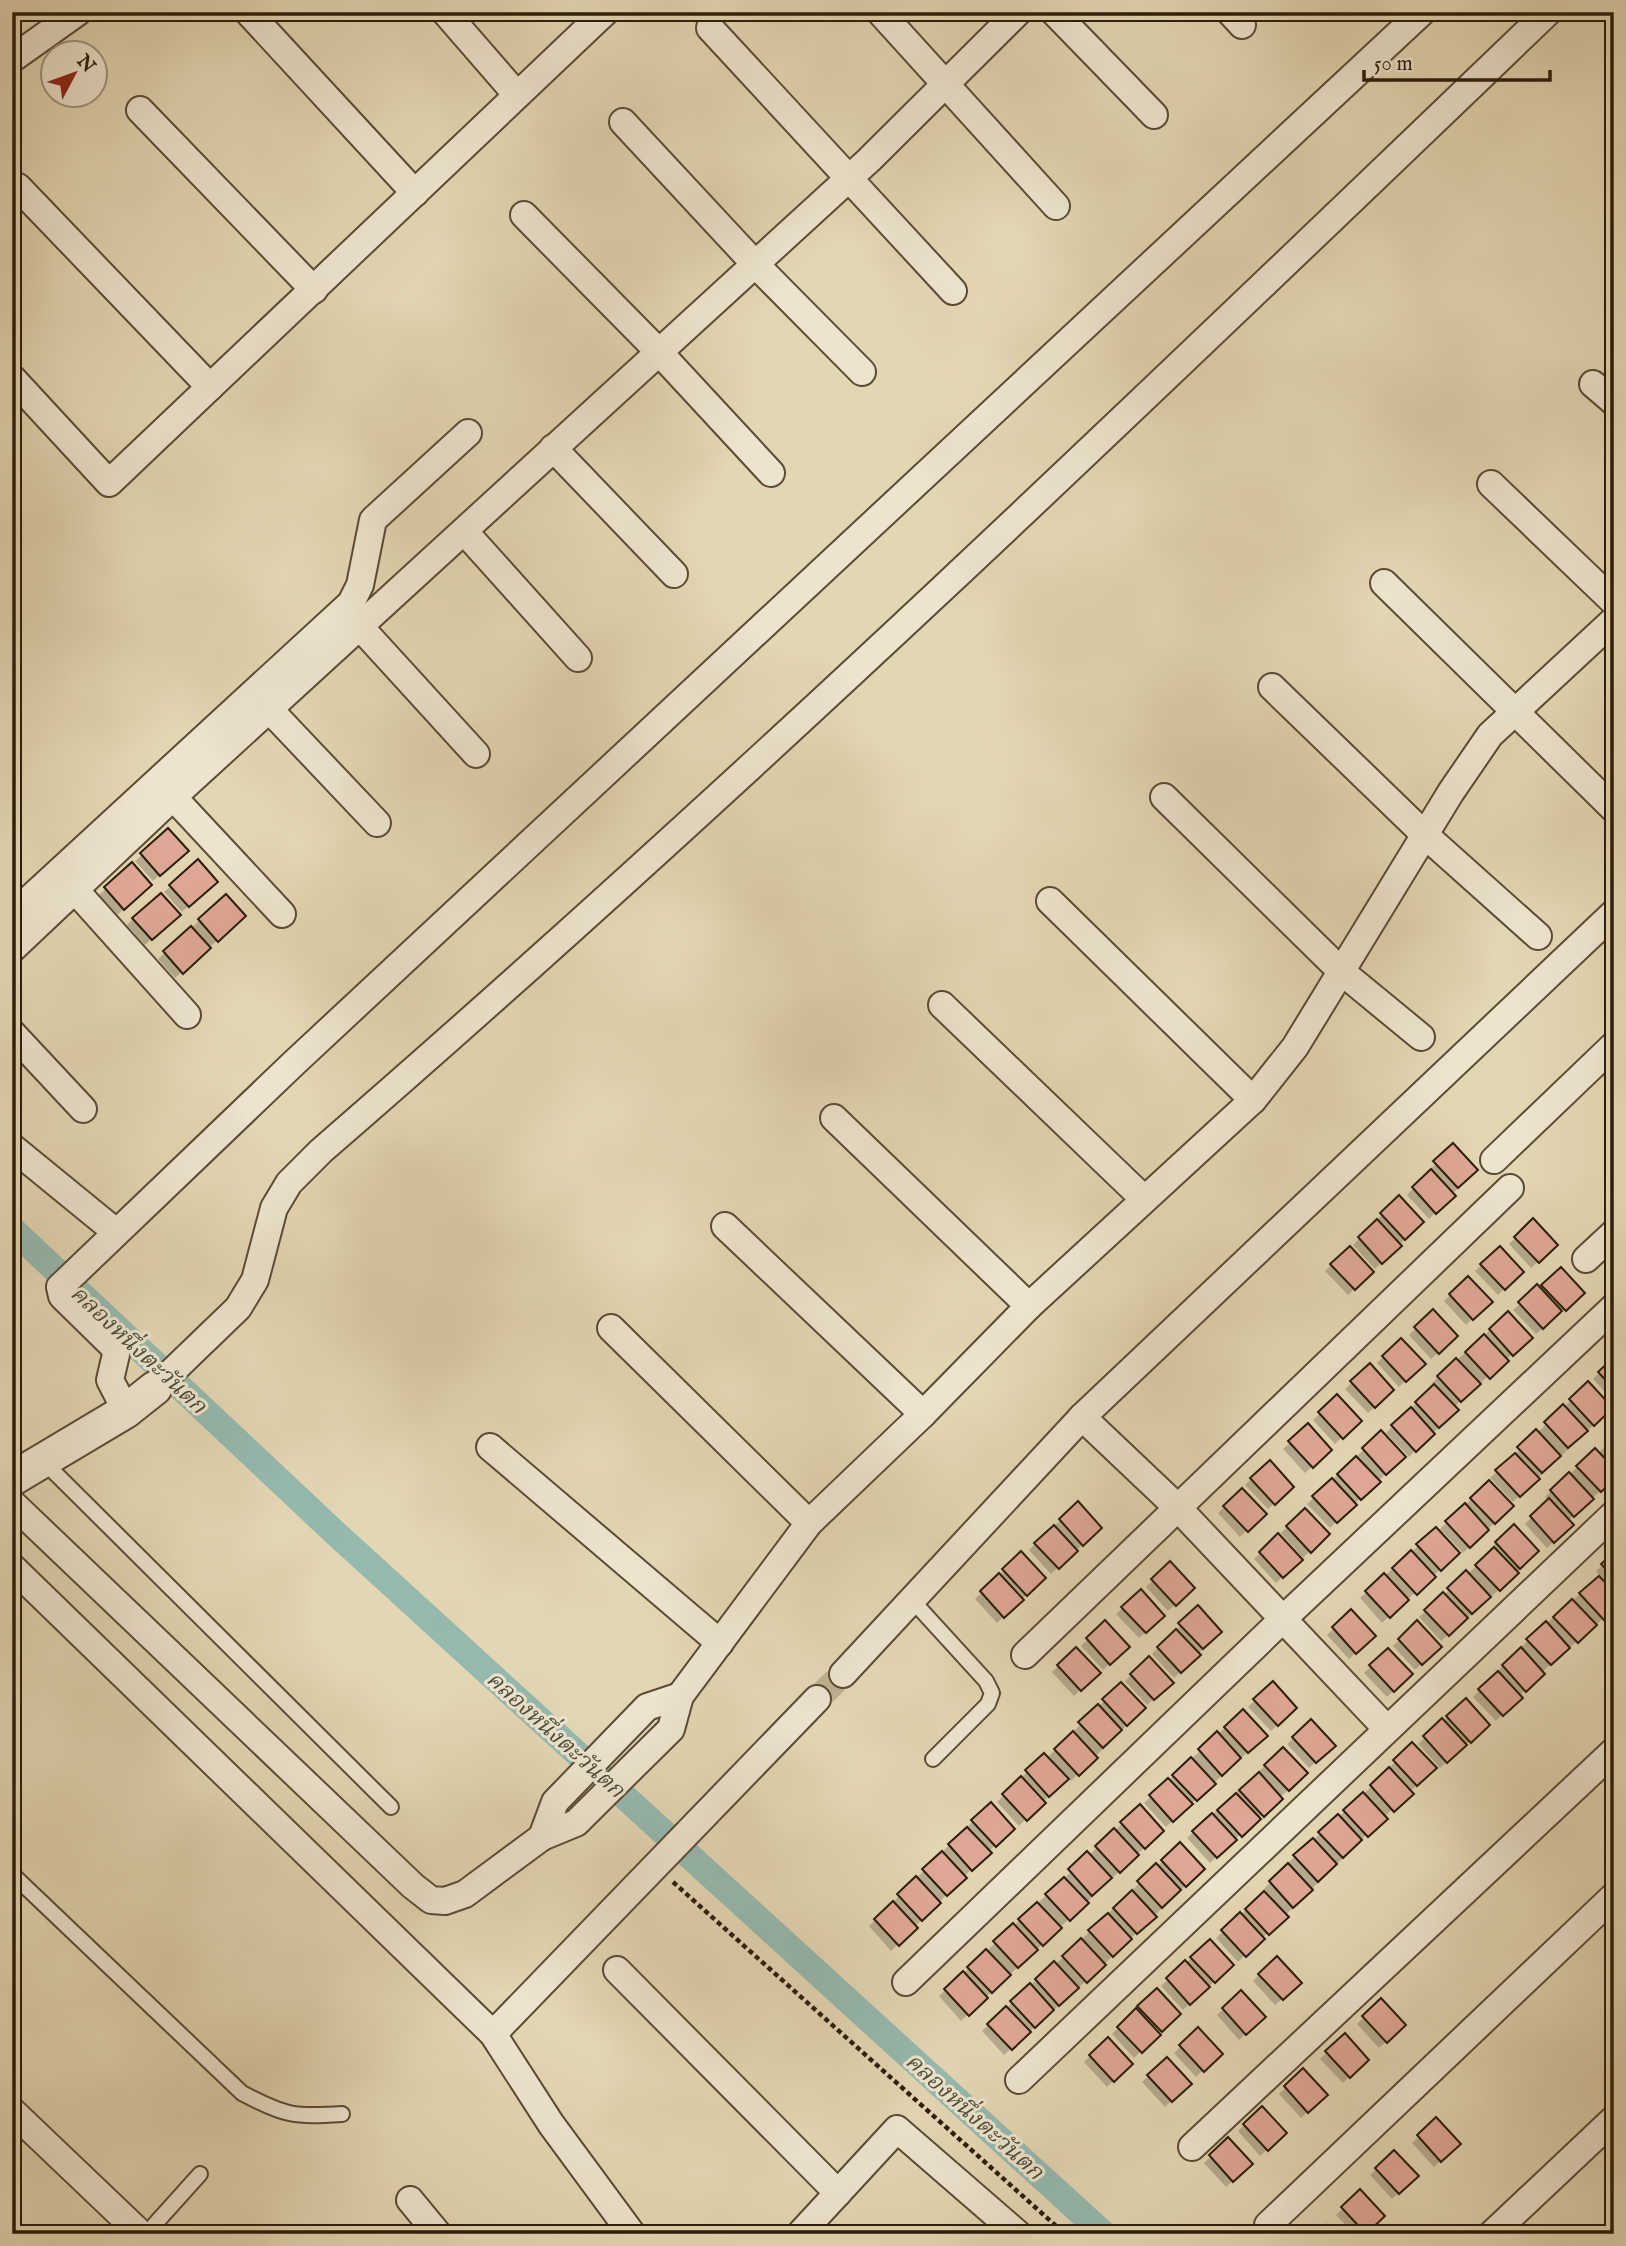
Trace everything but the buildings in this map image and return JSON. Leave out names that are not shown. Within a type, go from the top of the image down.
[{"type":"street","points":[[12,59],[78,12]]},
{"type":"street","points":[[248,12],[415,193]]},
{"type":"street","points":[[444,12],[517,95]]},
{"type":"street","points":[[12,378],[109,483],[605,12]]},
{"type":"street","points":[[880,12],[1056,206]]},
{"type":"street","points":[[12,950],[268,708],[361,628],[658,351],[850,177],[1018,12]]},
{"type":"street","points":[[1054,12],[1154,115]]},
{"type":"street","points":[[126,1411],[110,1380],[117,1350],[62,1296],[60,1287],[1422,12]]},
{"type":"street","points":[[1548,12],[944,589],[558,942],[321,1151],[289,1183],[274,1208],[255,1280],[238,1308],[155,1388],[126,1411],[43,1461],[13,1483],[413,1886],[431,1900],[445,1901],[465,1894],[542,1837],[576,1823],[671,1729],[680,1696],[808,1523],[923,1414],[1029,1306],[1253,1100],[1295,1047],[1425,835],[1490,735],[1614,620]]},
{"type":"street","points":[[710,29],[953,291]]},
{"type":"street","points":[[140,110],[314,290]]},
{"type":"street","points":[[623,122],[755,264],[862,372]]},
{"type":"street","points":[[18,187],[210,387]]},
{"type":"street","points":[[524,215],[658,351],[771,472]]},
{"type":"street","points":[[1593,384],[1614,402]]},
{"type":"street","points":[[12,915],[351,603],[360,585],[373,520],[468,433]]},
{"type":"street","points":[[553,448],[674,574]]},
{"type":"street","points":[[1491,484],[1614,602]]},
{"type":"street","points":[[464,531],[578,658]]},
{"type":"street","points":[[1384,583],[1614,809]]},
{"type":"street","points":[[361,628],[476,754]]},
{"type":"street","points":[[1272,687],[1425,835],[1538,936]]},
{"type":"street","points":[[268,708],[377,823]]},
{"type":"street","points":[[173,797],[282,914]]},
{"type":"street","points":[[1164,797],[1342,972],[1422,1037]]},
{"type":"street","points":[[75,890],[187,1015]]},
{"type":"street","points":[[1050,901],[1253,1100]]},
{"type":"street","points":[[843,1674],[1082,1417],[1614,913]]},
{"type":"street","points":[[942,1004],[1144,1199]]},
{"type":"street","points":[[12,1033],[83,1109]]},
{"type":"street","points":[[1494,1160],[1614,1045]]},
{"type":"street","points":[[834,1118],[1029,1306]]},
{"type":"street","points":[[12,1147],[110,1239]]},
{"type":"street","points":[[1025,1655],[1510,1188]]},
{"type":"street","points":[[725,1226],[923,1414]]},
{"type":"street","points":[[1586,1259],[1614,1233]]},
{"type":"street","points":[[906,1982],[1283,1619],[1614,1307]]},
{"type":"street","points":[[611,1328],[808,1523]]},
{"type":"street","points":[[1082,1417],[1178,1508],[1386,1728]]},
{"type":"street","points":[[490,1447],[720,1643]]},
{"type":"street","points":[[1019,2080],[1614,1514]]},
{"type":"street","points":[[12,1567],[494,2034],[551,2124],[632,2234]]},
{"type":"street","points":[[542,1837],[555,1802],[647,1707],[680,1696]]},
{"type":"street","points":[[494,2034],[817,1699]]},
{"type":"street","points":[[1192,2147],[1614,1751]]},
{"type":"street","points":[[1268,2225],[1614,1896]]},
{"type":"street","points":[[617,1970],[838,2193]]},
{"type":"street","points":[[12,2111],[143,2234]]},
{"type":"street","points":[[1492,2234],[1614,2119]]},
{"type":"street","points":[[800,2234],[897,2129],[1012,2232]]},
{"type":"street","points":[[410,2200],[438,2234]]},
{"type":"lane","points":[[43,1461],[391,1807]]},
{"type":"lane","points":[[912,1600],[986,1681],[992,1693],[988,1704],[933,1759]]},
{"type":"lane","points":[[12,1874],[242,2093],[276,2111],[295,2117],[342,2114]]},
{"type":"lane","points":[[143,2234],[200,2174]]},
{"type":"path","points":[[656,1867],[1065,2234]]},
{"type":"waterway","name":"คลองหนึ่งตะวันตก","points":[[12,1229],[332,1530],[1104,2234]]},
{"type":"tunnel","points":[[817,1699],[843,1674]]}]
